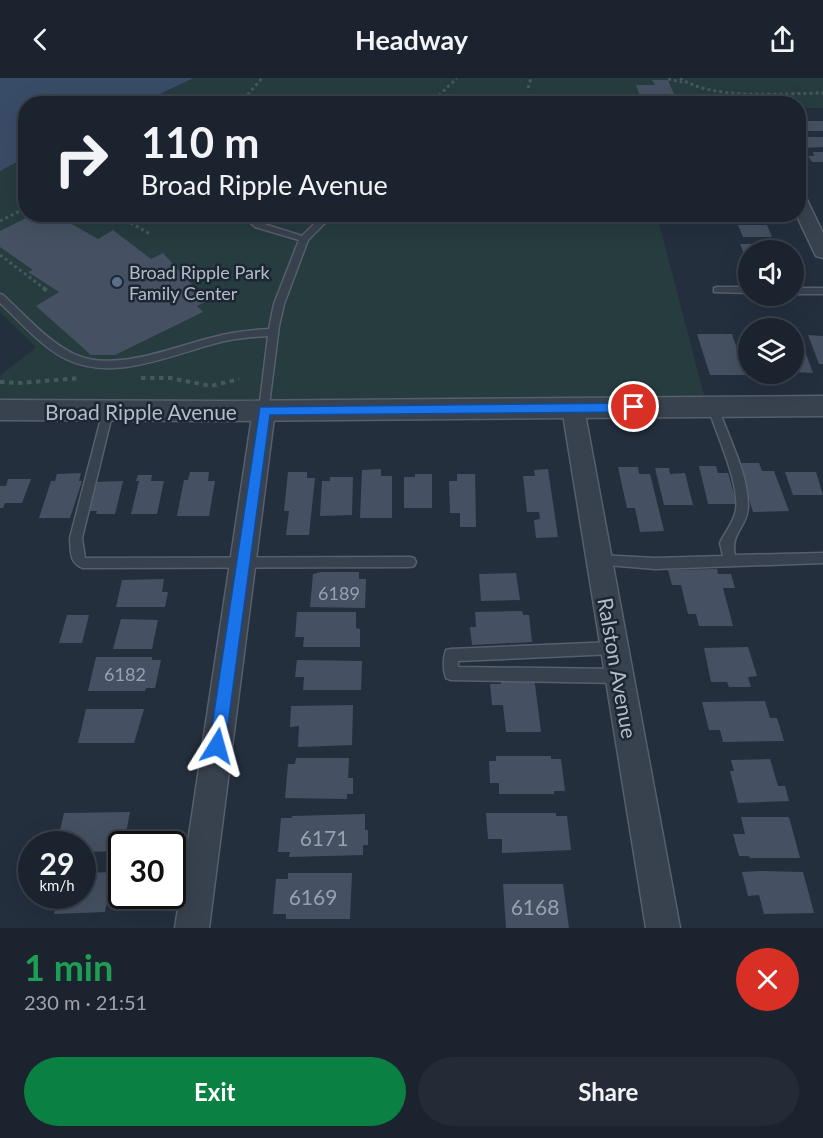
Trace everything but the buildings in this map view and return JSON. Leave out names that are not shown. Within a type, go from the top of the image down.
[{"type":"street","points":[[806,217],[823,252]]},
{"type":"street","name":"Broad Ripple Avenue","points":[[0,410],[823,406]]},
{"type":"street","name":"Ralston Avenue","points":[[573,408],[663,928]]},
{"type":"street","points":[[192,928],[264,410]]},
{"type":"lane","points":[[254,222],[304,239]]},
{"type":"lane","points":[[264,410],[273,332],[279,304],[304,239],[322,222]]},
{"type":"lane","points":[[717,290],[738,290]]},
{"type":"lane","points":[[804,291],[823,291]]},
{"type":"lane","points":[[0,297],[48,342],[71,357],[93,364],[129,363],[234,336],[273,332]]},
{"type":"lane","points":[[713,407],[736,478],[742,506],[738,520],[726,543],[730,560]]},
{"type":"lane","points":[[108,411],[76,538],[78,559],[83,563],[410,562]]},
{"type":"lane","points":[[599,560],[619,562],[823,558]]},
{"type":"lane","points":[[614,648],[451,655],[451,674],[620,676]]},
{"type":"path","points":[[247,96],[262,78]]},
{"type":"path","points":[[438,96],[457,78]]},
{"type":"path","points":[[528,88],[531,78]]},
{"type":"path","points":[[669,78],[699,88],[720,91],[823,93]]},
{"type":"path","points":[[680,78],[683,82]]},
{"type":"path","points":[[0,221],[18,212]]},
{"type":"path","points":[[129,222],[150,234]]},
{"type":"path","points":[[0,255],[49,292]]},
{"type":"path","points":[[0,382],[21,383],[86,377]]},
{"type":"path","points":[[134,378],[170,378],[202,387],[223,387],[239,379]]},
{"type":"green space","points":[[194,78],[823,78],[823,108],[806,108],[806,96],[157,96]]},
{"type":"green space","points":[[18,162],[18,222],[659,222],[707,407],[0,408],[0,376],[36,347],[0,312],[0,171]]},
{"type":"water","points":[[0,78],[194,78],[156,96],[18,96],[18,162],[0,171]]},
{"type":"place","name":"Broad Ripple Park Family Center","points":[[117,282]]},
{"type":"route","points":[[217,746],[264,410],[634,407]]}]
